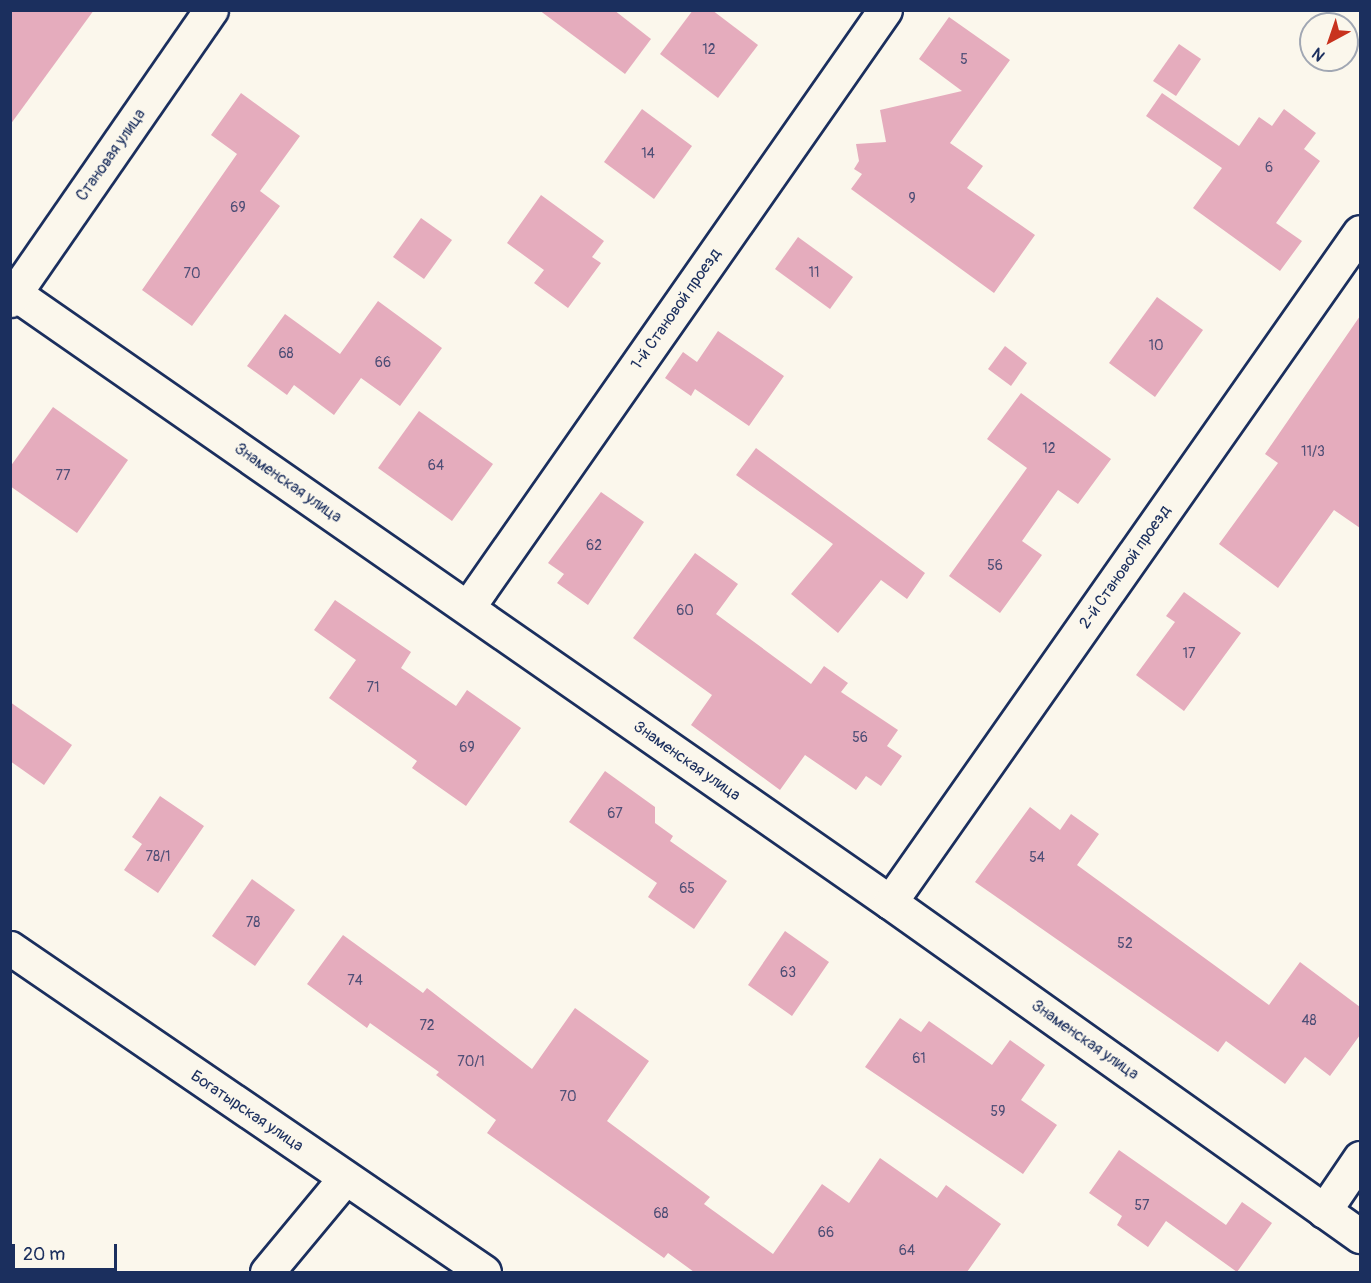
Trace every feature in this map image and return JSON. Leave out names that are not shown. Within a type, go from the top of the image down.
[{"type":"street","name":"Становая улица","points":[[12,294],[211,10]]},
{"type":"street","name":"1-й Становой проезд","points":[[468,607],[885,10]]},
{"type":"street","name":"2-й Становой проезд","points":[[890,902],[1360,232]]},
{"type":"street","name":"Знаменская улица","points":[[12,294],[468,607],[890,902],[1360,1236]]},
{"type":"street","name":"Богатырская улица","points":[[10,948],[483,1272]]},
{"type":"street","points":[[1324,1210],[1360,1158]]},
{"type":"street","points":[[267,1272],[345,1178]]},
{"type":"building","points":[[10,10],[94,10],[10,125]]},
{"type":"building","points":[[539,10],[614,10],[651,39],[625,74]]},
{"type":"building","points":[[693,10],[712,10],[758,45],[718,98],[660,54]]},
{"type":"building","points":[[949,17],[1010,60],[950,143],[983,166],[967,188],[1035,235],[994,293],[851,189],[862,174],[854,169],[859,161],[856,144],[886,142],[880,110],[962,91],[919,59]]},
{"type":"building","points":[[1179,44],[1201,59],[1176,96],[1153,81]]},
{"type":"building","points":[[241,93],[300,136],[260,191],[280,206],[192,326],[142,290],[237,154],[211,135]]},
{"type":"building","points":[[1162,93],[1239,146],[1259,117],[1272,126],[1284,109],[1316,133],[1304,149],[1320,161],[1276,223],[1302,241],[1280,271],[1193,208],[1222,168],[1146,116]]},
{"type":"building","points":[[642,109],[692,146],[654,199],[604,162]]},
{"type":"building","points":[[541,195],[604,241],[592,257],[601,263],[568,308],[534,283],[544,270],[507,243]]},
{"type":"building","points":[[421,218],[452,240],[424,279],[393,257]]},
{"type":"building","points":[[798,237],[853,277],[830,309],[775,269]]},
{"type":"building","points":[[1157,297],[1203,330],[1155,397],[1109,363]]},
{"type":"building","points":[[378,301],[442,348],[400,406],[361,378],[334,415],[294,385],[287,395],[247,366],[285,314],[340,354]]},
{"type":"building","points":[[1360,316],[1360,528],[1334,510],[1278,588],[1219,544],[1278,463],[1265,454]]},
{"type":"building","points":[[718,331],[784,376],[749,426],[695,389],[691,396],[665,378],[683,352],[697,362]]},
{"type":"building","points":[[1005,346],[1027,363],[1011,386],[988,369]]},
{"type":"building","points":[[1021,393],[1111,459],[1078,504],[1058,490],[1022,541],[1042,555],[1000,613],[949,576],[1027,468],[987,439]]},
{"type":"building","points":[[53,407],[128,460],[77,533],[10,486],[10,467]]},
{"type":"building","points":[[419,411],[493,464],[452,521],[378,468]]},
{"type":"building","points":[[756,448],[925,573],[907,599],[881,580],[838,633],[791,594],[833,544],[736,475]]},
{"type":"building","points":[[601,492],[644,522],[588,605],[557,583],[564,574],[548,563]]},
{"type":"building","points":[[695,553],[738,584],[716,614],[811,684],[824,666],[848,683],[841,692],[898,730],[887,746],[902,756],[881,786],[866,776],[856,790],[805,755],[780,790],[691,725],[712,695],[633,638]]},
{"type":"building","points":[[1184,592],[1241,633],[1184,711],[1136,675],[1175,622],[1166,616]]},
{"type":"building","points":[[335,600],[411,652],[401,668],[456,706],[467,690],[521,728],[466,806],[412,768],[417,761],[329,698],[356,660],[314,630]]},
{"type":"building","points":[[10,702],[72,745],[44,785],[10,761]]},
{"type":"building","points":[[605,771],[655,807],[655,823],[673,836],[670,841],[727,881],[694,929],[648,897],[657,883],[569,822]]},
{"type":"building","points":[[160,796],[204,826],[158,893],[124,870],[142,844],[132,837]]},
{"type":"building","points":[[1030,807],[1060,830],[1071,814],[1099,834],[1077,865],[1269,1005],[1300,962],[1360,1007],[1360,1035],[1330,1076],[1305,1057],[1285,1084],[1226,1041],[1218,1052],[975,882]]},
{"type":"building","points":[[252,879],[295,910],[255,966],[212,936]]},
{"type":"building","points":[[785,931],[829,962],[792,1016],[748,985]]},
{"type":"building","points":[[343,935],[423,993],[427,988],[532,1069],[575,1008],[649,1061],[607,1121],[710,1197],[704,1204],[773,1254],[822,1184],[849,1203],[880,1158],[937,1198],[946,1185],[1001,1224],[967,1272],[694,1272],[668,1253],[664,1258],[487,1133],[496,1120],[436,1075],[439,1072],[370,1023],[367,1028],[307,984]]},
{"type":"building","points":[[900,1018],[921,1032],[929,1021],[992,1065],[1010,1040],[1045,1065],[1021,1100],[1057,1125],[1023,1174],[865,1067]]},
{"type":"building","points":[[1119,1150],[1226,1225],[1242,1202],[1272,1223],[1237,1272],[1166,1221],[1148,1247],[1117,1225],[1122,1216],[1089,1193]]}]
